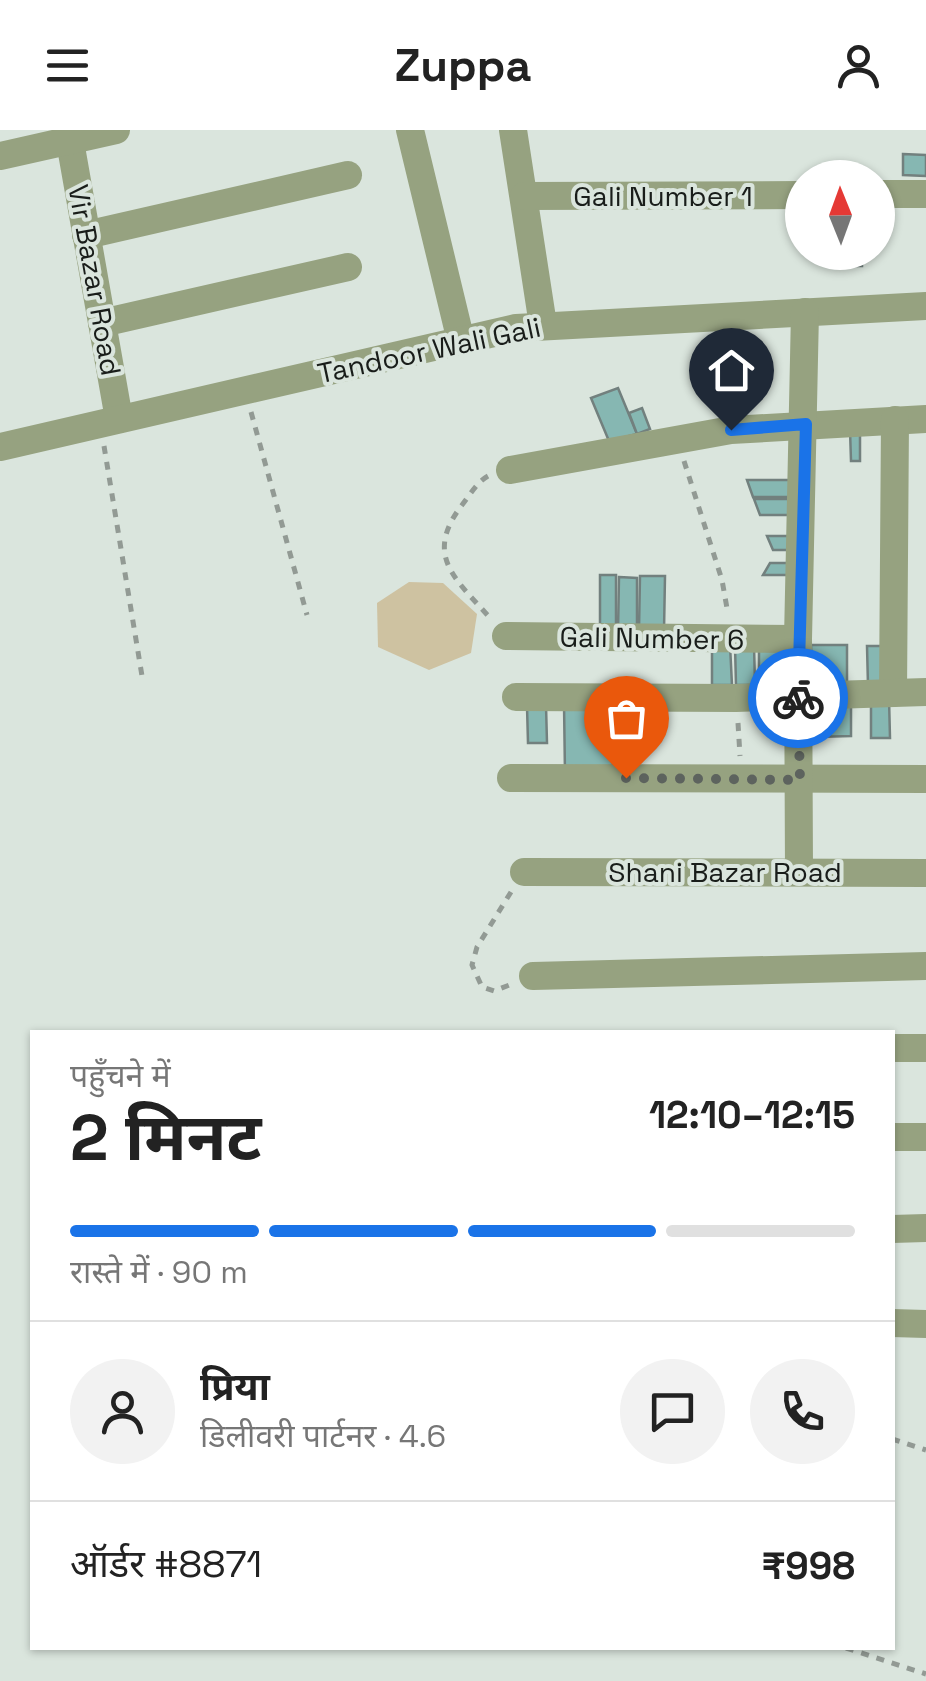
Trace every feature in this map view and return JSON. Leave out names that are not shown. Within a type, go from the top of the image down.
[{"type":"street","points":[[0,156],[69,135],[116,130]]},
{"type":"street","points":[[410,130],[460,340]]},
{"type":"street","points":[[513,130],[543,325]]},
{"type":"street","name":"Vir Bazar Road","points":[[69,135],[102,324],[110,421]]},
{"type":"street","points":[[86,235],[348,175]]},
{"type":"street","points":[[895,194],[926,194]]},
{"type":"street","name":"Gali Number 1","points":[[524,196],[785,195]]},
{"type":"street","points":[[102,324],[348,267]]},
{"type":"street","name":"Tandoor Wali Gali","points":[[0,447],[460,340],[543,325],[926,306]]},
{"type":"street","points":[[799,872],[798,639],[806,424],[805,312]]},
{"type":"street","points":[[510,470],[676,440],[806,424],[926,419]]},
{"type":"street","points":[[894,693],[895,420]]},
{"type":"street","name":"Gali Number 6","points":[[506,636],[798,639]]},
{"type":"street","points":[[516,697],[736,698],[926,692]]},
{"type":"street","points":[[510,778],[926,778]]},
{"type":"street","name":"Shani Bazar Road","points":[[524,872],[926,873]]},
{"type":"street","points":[[533,976],[926,966]]},
{"type":"street","points":[[895,1048],[926,1048]]},
{"type":"street","points":[[895,1137],[926,1137]]},
{"type":"street","points":[[895,1229],[926,1228]]},
{"type":"street","points":[[895,1323],[926,1324]]},
{"type":"path","points":[[245,390],[307,615]]},
{"type":"path","points":[[110,421],[144,682]]},
{"type":"path","points":[[676,440],[722,580],[732,638]]},
{"type":"path","points":[[506,636],[449,572],[442,552],[450,520],[483,478],[510,470]]},
{"type":"path","points":[[736,698],[742,779]]},
{"type":"path","points":[[524,872],[477,947],[472,966],[482,986],[494,991],[533,976]]},
{"type":"path","points":[[895,1440],[926,1450]]},
{"type":"path","points":[[852,1650],[926,1674]]},
{"type":"shaded area","points":[[409,582],[443,583],[477,614],[471,653],[429,670],[378,647],[377,603]]},
{"type":"building","points":[[903,154],[926,155],[926,176],[903,175]]},
{"type":"building","points":[[618,388],[637,434],[609,441],[591,398]]},
{"type":"building","points":[[642,408],[650,429],[637,434],[629,413]]},
{"type":"building","points":[[860,429],[860,461],[851,461],[850,430]]},
{"type":"building","points":[[747,480],[797,480],[797,497],[753,497]]},
{"type":"building","points":[[754,499],[796,499],[797,515],[760,515]]},
{"type":"building","points":[[767,536],[798,536],[798,550],[773,550]]},
{"type":"building","points":[[770,563],[795,563],[795,575],[763,575]]},
{"type":"building","points":[[600,575],[616,575],[616,629],[600,629]]},
{"type":"building","points":[[640,576],[665,576],[664,631],[639,630]]},
{"type":"building","points":[[619,577],[637,578],[637,631],[618,631]]},
{"type":"building","points":[[730,645],[732,685],[712,685],[712,646]]},
{"type":"building","points":[[754,645],[755,685],[736,685],[735,646]]},
{"type":"building","points":[[811,645],[847,645],[847,684],[812,685]]},
{"type":"building","points":[[867,646],[886,646],[887,686],[868,686]]},
{"type":"building","points":[[794,648],[795,684],[759,685],[759,649]]},
{"type":"building","points":[[871,698],[889,698],[890,738],[871,738]]},
{"type":"building","points":[[851,700],[851,736],[816,737],[815,701]]},
{"type":"building","points":[[564,703],[613,703],[613,775],[565,775]]},
{"type":"building","points":[[546,705],[547,743],[528,743],[527,706]]},
{"type":"way so far","points":[[626,778],[800,780],[798,698]]},
{"type":"route","points":[[731,430],[806,424],[798,698]]}]
